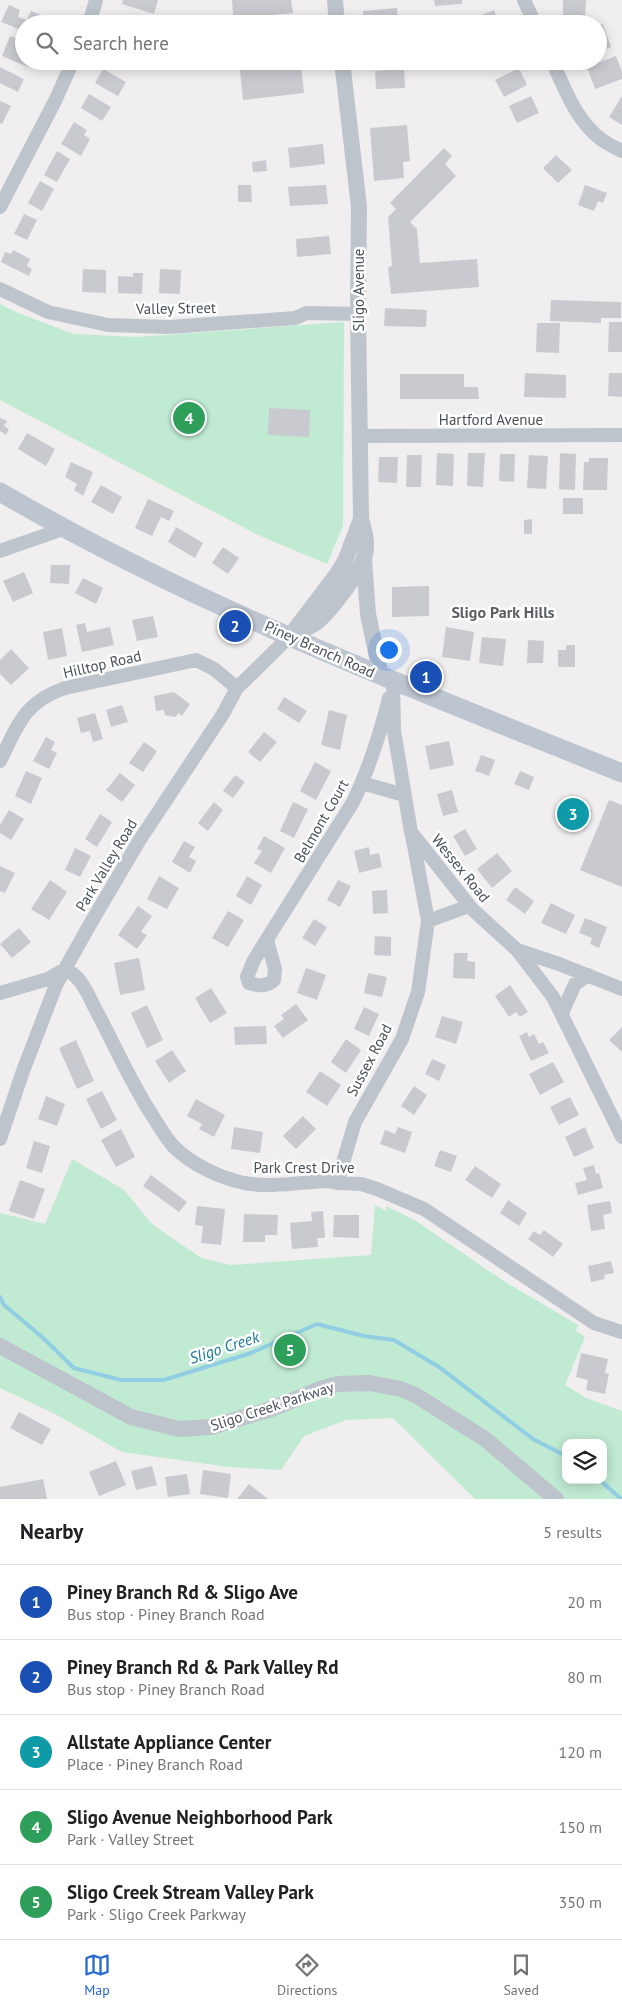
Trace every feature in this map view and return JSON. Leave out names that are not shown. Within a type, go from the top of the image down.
[{"type":"main road","name":"Piney Branch Road","points":[[0,492],[63,529],[175,585],[387,678],[622,772]]},
{"type":"street","points":[[92,15],[96,0]]},
{"type":"street","points":[[335,0],[336,15]]},
{"type":"street","points":[[524,0],[531,15]]},
{"type":"street","points":[[0,207],[69,70]]},
{"type":"street","name":"Sligo Avenue","points":[[290,636],[317,622],[338,598],[364,560],[366,534],[361,519],[358,314],[359,207],[343,70]]},
{"type":"street","points":[[556,70],[572,106],[587,126],[602,140],[622,151]]},
{"type":"street","name":"Valley Street","points":[[0,289],[48,312],[108,325],[169,327],[294,318],[307,313],[358,314]]},
{"type":"street","name":"Hartford Avenue","points":[[360,436],[622,435]]},
{"type":"street","name":"Sligo Avenue","points":[[290,636],[337,574],[345,560],[361,519]]},
{"type":"street","points":[[0,551],[63,529]]},
{"type":"street","points":[[364,560],[368,614],[387,678]]},
{"type":"street","name":"Park Valley Road","points":[[0,1139],[23,1071],[56,985],[65,969],[139,841],[223,714],[237,688],[290,636]]},
{"type":"street","name":"Hilltop Road","points":[[0,760],[21,719],[33,704],[50,693],[65,688],[196,660],[214,669],[237,688]]},
{"type":"street","name":"Belmont Court","points":[[267,940],[348,810],[362,783],[380,732],[387,678]]},
{"type":"street","name":"Wessex Road","points":[[387,678],[404,795],[412,832],[469,906],[516,950],[622,988]]},
{"type":"street","points":[[362,783],[404,795]]},
{"type":"street","name":"Sussex Road","points":[[337,1183],[354,1122],[402,1039],[418,992],[428,921],[412,832]]},
{"type":"street","points":[[428,921],[469,906]]},
{"type":"street","points":[[516,950],[553,997],[622,1137]]},
{"type":"street","points":[[0,993],[48,979],[65,969]]},
{"type":"street","name":"Park Crest Drive","points":[[65,969],[79,978],[138,1093],[164,1134],[174,1147],[187,1158],[204,1168],[245,1183],[266,1185],[328,1181],[361,1184],[377,1189],[424,1209],[594,1323],[622,1332]]},
{"type":"street","points":[[562,1013],[575,984],[588,975]]},
{"type":"street","name":"Sligo Creek Parkway","points":[[0,1346],[131,1416],[179,1429],[211,1427],[271,1409],[338,1384],[370,1383],[401,1389],[417,1396],[485,1439],[556,1499]]},
{"type":"green space","points":[[0,304],[18,313],[74,334],[138,337],[344,322],[343,526],[327,564],[258,535],[0,400]]},
{"type":"green space","points":[[72,1159],[124,1190],[152,1224],[201,1258],[231,1265],[371,1255],[375,1205],[386,1211],[386,1206],[416,1221],[502,1280],[578,1325],[576,1331],[585,1337],[565,1385],[586,1398],[622,1411],[622,1499],[475,1499],[393,1418],[346,1420],[304,1436],[281,1470],[229,1467],[122,1452],[55,1414],[0,1388],[0,1213],[45,1224]]},
{"type":"building","points":[[123,0],[158,0],[154,14],[122,4]]},
{"type":"building","points":[[232,0],[291,0],[293,13],[272,15],[233,15]]},
{"type":"building","points":[[434,0],[462,0],[462,4],[435,6]]},
{"type":"building","points":[[563,0],[586,0],[585,15],[563,15]]},
{"type":"building","points":[[9,5],[20,10],[19,15],[15,15],[15,27],[1,22]]},
{"type":"building","points":[[397,8],[397,15],[363,15],[363,11]]},
{"type":"building","points":[[494,10],[496,15],[482,15]]},
{"type":"building","points":[[31,11],[40,15],[29,15]]},
{"type":"building","points":[[10,36],[15,38],[15,62],[2,56]]},
{"type":"building","points":[[607,36],[611,47],[607,49]]},
{"type":"building","points":[[616,56],[622,72],[622,79],[595,89],[588,70],[607,70],[607,59]]},
{"type":"building","points":[[0,67],[24,79],[18,92],[0,83]]},
{"type":"building","points":[[102,70],[126,82],[118,96],[95,83]]},
{"type":"building","points":[[240,70],[302,70],[304,93],[243,100]]},
{"type":"building","points":[[404,70],[405,88],[376,89],[375,71]]},
{"type":"building","points":[[515,70],[520,70],[527,85],[504,97],[495,80]]},
{"type":"building","points":[[89,94],[111,107],[102,121],[81,108]]},
{"type":"building","points":[[531,96],[539,113],[517,123],[509,106]]},
{"type":"building","points":[[622,96],[622,125],[609,117]]},
{"type":"building","points":[[0,101],[11,106],[2,124],[0,123]]},
{"type":"building","points":[[74,122],[87,130],[84,135],[90,139],[81,156],[61,144]]},
{"type":"building","points":[[407,125],[410,161],[403,162],[404,178],[374,181],[370,128]]},
{"type":"building","points":[[323,144],[325,164],[290,168],[288,148]]},
{"type":"building","points":[[444,148],[452,156],[445,164],[456,176],[410,222],[417,229],[420,263],[477,259],[479,287],[391,294],[388,267],[392,266],[388,217],[396,209],[390,203]]},
{"type":"building","points":[[57,151],[70,159],[57,182],[44,175]]},
{"type":"building","points":[[556,155],[572,170],[558,183],[543,168]]},
{"type":"building","points":[[266,160],[267,171],[253,172],[252,162]]},
{"type":"building","points":[[40,181],[54,189],[42,211],[28,203]]},
{"type":"building","points":[[238,185],[251,185],[252,202],[238,202]]},
{"type":"building","points":[[326,185],[328,204],[290,206],[288,187]]},
{"type":"building","points":[[585,185],[607,193],[603,203],[598,201],[594,211],[578,205]]},
{"type":"building","points":[[24,214],[37,220],[27,240],[14,234]]},
{"type":"building","points":[[329,236],[331,254],[297,257],[296,239]]},
{"type":"building","points":[[13,250],[30,259],[27,266],[32,269],[29,276],[1,262],[5,252],[11,254]]},
{"type":"building","points":[[83,269],[106,270],[106,293],[82,292]]},
{"type":"building","points":[[160,269],[181,270],[180,294],[159,293]]},
{"type":"building","points":[[133,273],[143,273],[142,294],[118,293],[118,276],[133,277]]},
{"type":"building","points":[[551,300],[621,302],[621,318],[601,318],[601,323],[550,321]]},
{"type":"building","points":[[385,308],[427,310],[426,327],[384,326]]},
{"type":"building","points":[[609,322],[622,322],[622,352],[608,352]]},
{"type":"building","points":[[537,323],[560,323],[559,353],[536,352]]},
{"type":"building","points":[[525,373],[566,375],[566,398],[524,397]]},
{"type":"building","points":[[609,373],[622,373],[622,397],[608,396]]},
{"type":"building","points":[[400,374],[464,374],[464,387],[478,387],[479,399],[400,399]]},
{"type":"building","points":[[269,408],[310,410],[309,437],[268,435]]},
{"type":"building","points":[[0,418],[7,421],[4,426],[9,429],[6,435],[0,431]]},
{"type":"building","points":[[27,433],[55,449],[46,466],[18,449]]},
{"type":"building","points":[[437,453],[454,454],[453,486],[436,485]]},
{"type":"building","points":[[468,453],[485,453],[483,487],[467,486]]},
{"type":"building","points":[[560,453],[576,454],[575,490],[559,489]]},
{"type":"building","points":[[500,454],[515,454],[514,482],[499,481]]},
{"type":"building","points":[[407,455],[422,455],[421,487],[406,487]]},
{"type":"building","points":[[529,455],[548,456],[546,489],[527,488]]},
{"type":"building","points":[[379,457],[398,457],[397,483],[378,482]]},
{"type":"building","points":[[589,458],[608,458],[607,490],[583,490],[584,462],[589,462]]},
{"type":"building","points":[[71,462],[93,472],[83,496],[74,490],[77,484],[65,477]]},
{"type":"building","points":[[101,485],[122,497],[113,514],[91,502]]},
{"type":"building","points":[[563,498],[583,498],[583,514],[563,514]]},
{"type":"building","points":[[148,499],[174,511],[169,521],[161,517],[152,536],[135,528]]},
{"type":"building","points":[[532,519],[532,534],[524,534],[524,520]]},
{"type":"building","points":[[176,527],[203,543],[195,558],[168,542]]},
{"type":"building","points":[[223,547],[239,558],[228,574],[212,563]]},
{"type":"building","points":[[51,565],[70,565],[69,584],[50,583]]},
{"type":"building","points":[[24,572],[33,593],[13,602],[3,581]]},
{"type":"building","points":[[83,578],[103,588],[96,604],[75,593]]},
{"type":"building","points":[[429,586],[429,616],[392,617],[392,587]]},
{"type":"building","points":[[153,616],[158,637],[137,641],[132,620]]},
{"type":"building","points":[[85,623],[87,632],[110,627],[114,645],[82,652],[76,625]]},
{"type":"building","points":[[446,627],[474,632],[470,661],[442,657]]},
{"type":"building","points":[[62,628],[67,656],[48,660],[43,632]]},
{"type":"building","points":[[482,637],[506,639],[503,666],[479,663]]},
{"type":"building","points":[[528,640],[544,641],[543,663],[527,663]]},
{"type":"building","points":[[566,645],[575,645],[575,667],[558,667],[558,650],[566,650]]},
{"type":"building","points":[[11,649],[29,668],[11,685],[0,674],[0,660]]},
{"type":"building","points":[[174,692],[190,704],[182,716],[179,713],[175,717],[165,715],[164,710],[156,711],[154,696]]},
{"type":"building","points":[[284,697],[307,711],[299,723],[277,709]]},
{"type":"building","points":[[122,705],[128,722],[111,727],[106,710]]},
{"type":"building","points":[[329,710],[347,715],[340,750],[321,745]]},
{"type":"building","points":[[95,713],[103,739],[93,742],[90,731],[81,733],[77,718]]},
{"type":"building","points":[[264,732],[277,742],[260,762],[248,752]]},
{"type":"building","points":[[46,737],[55,742],[51,750],[57,753],[49,769],[33,761]]},
{"type":"building","points":[[449,741],[454,765],[430,770],[425,746]]},
{"type":"building","points":[[144,742],[157,751],[143,772],[129,763]]},
{"type":"building","points":[[481,755],[495,760],[489,776],[475,771]]},
{"type":"building","points":[[315,762],[331,771],[316,800],[300,791]]},
{"type":"building","points":[[26,771],[42,778],[31,804],[15,796]]},
{"type":"building","points":[[520,771],[534,777],[529,790],[514,784]]},
{"type":"building","points":[[120,773],[135,785],[122,802],[106,790]]},
{"type":"building","points":[[235,775],[245,782],[233,798],[223,791]]},
{"type":"building","points":[[452,790],[458,812],[443,816],[437,794]]},
{"type":"building","points":[[562,799],[592,810],[585,829],[555,818]]},
{"type":"building","points":[[609,800],[622,805],[622,887],[580,870]]},
{"type":"building","points":[[214,802],[223,810],[208,831],[198,823]]},
{"type":"building","points":[[293,802],[308,809],[294,838],[280,831]]},
{"type":"building","points":[[9,810],[24,819],[11,840],[0,833],[0,825]]},
{"type":"building","points":[[100,814],[112,822],[97,847],[85,839]]},
{"type":"building","points":[[465,829],[477,849],[465,856],[453,836]]},
{"type":"building","points":[[264,836],[285,848],[271,873],[254,863],[262,851],[257,849]]},
{"type":"building","points":[[184,841],[195,847],[189,857],[196,861],[190,873],[172,862]]},
{"type":"building","points":[[369,847],[370,855],[379,853],[382,867],[359,873],[354,851]]},
{"type":"building","points":[[75,848],[91,856],[80,877],[65,870]]},
{"type":"building","points":[[497,853],[512,871],[492,888],[477,869]]},
{"type":"building","points":[[0,866],[15,873],[5,893],[0,891]]},
{"type":"building","points":[[159,876],[179,888],[167,909],[147,899]]},
{"type":"building","points":[[247,876],[262,885],[251,905],[236,896]]},
{"type":"building","points":[[50,880],[67,892],[49,920],[31,909]]},
{"type":"building","points":[[338,880],[351,886],[340,907],[327,900]]},
{"type":"building","points":[[515,887],[534,901],[525,914],[506,900]]},
{"type":"building","points":[[387,890],[388,913],[373,914],[372,891]]},
{"type":"building","points":[[551,903],[575,915],[566,934],[541,923]]},
{"type":"building","points":[[138,906],[152,916],[141,932],[147,935],[137,949],[118,935]]},
{"type":"building","points":[[228,911],[244,920],[228,947],[212,938]]},
{"type":"building","points":[[585,918],[607,927],[599,948],[590,944],[592,938],[579,933]]},
{"type":"building","points":[[314,919],[327,927],[315,946],[302,938]]},
{"type":"building","points":[[19,928],[31,942],[12,958],[0,944]]},
{"type":"building","points":[[375,936],[391,937],[391,956],[374,955]]},
{"type":"building","points":[[454,953],[468,953],[467,961],[475,962],[475,979],[453,978]]},
{"type":"building","points":[[139,958],[145,990],[120,995],[114,963]]},
{"type":"building","points":[[306,968],[326,975],[317,1000],[297,993]]},
{"type":"building","points":[[368,973],[387,977],[382,997],[364,993]]},
{"type":"building","points":[[510,985],[528,1012],[520,1017],[516,1012],[509,1017],[495,996]]},
{"type":"building","points":[[211,988],[227,1013],[210,1023],[195,998]]},
{"type":"building","points":[[296,1004],[308,1020],[283,1038],[274,1026],[284,1019],[281,1015]]},
{"type":"building","points":[[147,1005],[163,1040],[147,1048],[131,1013]]},
{"type":"building","points":[[364,1007],[379,1014],[369,1036],[354,1029]]},
{"type":"building","points":[[442,1016],[463,1022],[456,1044],[435,1037]]},
{"type":"building","points":[[266,1026],[267,1044],[235,1045],[234,1027]]},
{"type":"building","points":[[622,1027],[622,1052],[609,1040]]},
{"type":"building","points":[[527,1032],[529,1037],[534,1034],[539,1044],[543,1042],[549,1053],[531,1061],[519,1036]]},
{"type":"building","points":[[346,1039],[361,1050],[346,1073],[331,1062]]},
{"type":"building","points":[[76,1040],[94,1081],[77,1089],[59,1048]]},
{"type":"building","points":[[172,1050],[186,1071],[169,1083],[155,1061]]},
{"type":"building","points":[[432,1059],[446,1065],[439,1081],[425,1074]]},
{"type":"building","points":[[553,1062],[564,1082],[540,1095],[529,1074]]},
{"type":"building","points":[[320,1071],[341,1085],[327,1106],[306,1092]]},
{"type":"building","points":[[414,1086],[427,1095],[414,1115],[401,1106]]},
{"type":"building","points":[[102,1091],[117,1120],[101,1129],[86,1099]]},
{"type":"building","points":[[46,1096],[65,1104],[57,1126],[38,1119]]},
{"type":"building","points":[[570,1097],[579,1115],[559,1125],[550,1107]]},
{"type":"building","points":[[196,1099],[225,1115],[214,1137],[199,1129],[202,1124],[187,1116]]},
{"type":"building","points":[[303,1116],[316,1129],[296,1149],[283,1136]]},
{"type":"building","points":[[234,1127],[263,1132],[260,1153],[231,1149]]},
{"type":"building","points":[[398,1127],[412,1132],[405,1153],[380,1144],[385,1130],[395,1134]]},
{"type":"building","points":[[585,1127],[594,1148],[574,1157],[565,1137]]},
{"type":"building","points":[[121,1129],[135,1157],[116,1167],[101,1140]]},
{"type":"building","points":[[34,1141],[50,1146],[42,1173],[26,1168]]},
{"type":"building","points":[[440,1150],[457,1156],[451,1172],[434,1166]]},
{"type":"building","points":[[594,1165],[596,1174],[599,1173],[603,1188],[578,1195],[575,1183],[587,1180],[583,1168]]},
{"type":"building","points":[[475,1166],[501,1184],[492,1198],[465,1180]]},
{"type":"building","points":[[151,1175],[187,1202],[179,1212],[143,1186]]},
{"type":"building","points":[[20,1180],[45,1189],[34,1219],[9,1211]]},
{"type":"building","points":[[508,1200],[527,1213],[519,1226],[500,1213]]},
{"type":"building","points":[[610,1201],[612,1213],[603,1215],[605,1229],[591,1231],[587,1205]]},
{"type":"building","points":[[197,1206],[225,1209],[221,1245],[201,1243],[203,1226],[195,1225]]},
{"type":"building","points":[[323,1211],[325,1238],[317,1238],[318,1247],[292,1249],[290,1223],[312,1221],[311,1212]]},
{"type":"building","points":[[244,1214],[278,1215],[277,1235],[265,1235],[265,1242],[243,1242]]},
{"type":"building","points":[[334,1215],[359,1215],[359,1238],[333,1237]]},
{"type":"building","points":[[544,1230],[563,1244],[553,1257],[528,1239],[534,1231],[540,1235]]},
{"type":"building","points":[[611,1261],[614,1273],[604,1275],[605,1279],[591,1282],[588,1266]]},
{"type":"building","points":[[581,1353],[608,1359],[605,1373],[609,1374],[605,1394],[586,1390],[588,1380],[576,1377]]},
{"type":"building","points":[[19,1412],[51,1429],[42,1445],[10,1428]]},
{"type":"building","points":[[116,1461],[126,1485],[99,1496],[89,1472]]},
{"type":"building","points":[[152,1466],[157,1485],[136,1490],[131,1471]]},
{"type":"building","points":[[203,1470],[231,1474],[228,1498],[200,1494]]},
{"type":"building","points":[[187,1474],[190,1494],[168,1497],[165,1477]]},
{"type":"building","points":[[43,1479],[47,1499],[0,1499],[0,1487]]},
{"type":"building","points":[[249,1484],[268,1499],[237,1499]]},
{"type":"waterway","name":"Sligo Creek","points":[[0,1297],[4,1305],[41,1336],[74,1368],[121,1380],[164,1380],[251,1353],[317,1324],[364,1336],[394,1340],[439,1367],[533,1439],[562,1454]]},
{"type":"waterway","name":"Sligo Creek","points":[[604,1484],[621,1499]]},
{"type":"place","name":"Sligo Avenue Neighborhood Park","points":[[189,418]]},
{"type":"place","name":"Piney Branch Rd & Park Valley Rd","points":[[235,626]]},
{"type":"place","name":"Piney Branch Rd & Sligo Ave","points":[[426,677]]},
{"type":"place","name":"Allstate Appliance Center","points":[[573,814]]},
{"type":"place","name":"Sligo Creek Stream Valley Park","points":[[290,1350]]},
{"type":"district","name":"Sligo Park Hills","points":[[503,612]]}]
